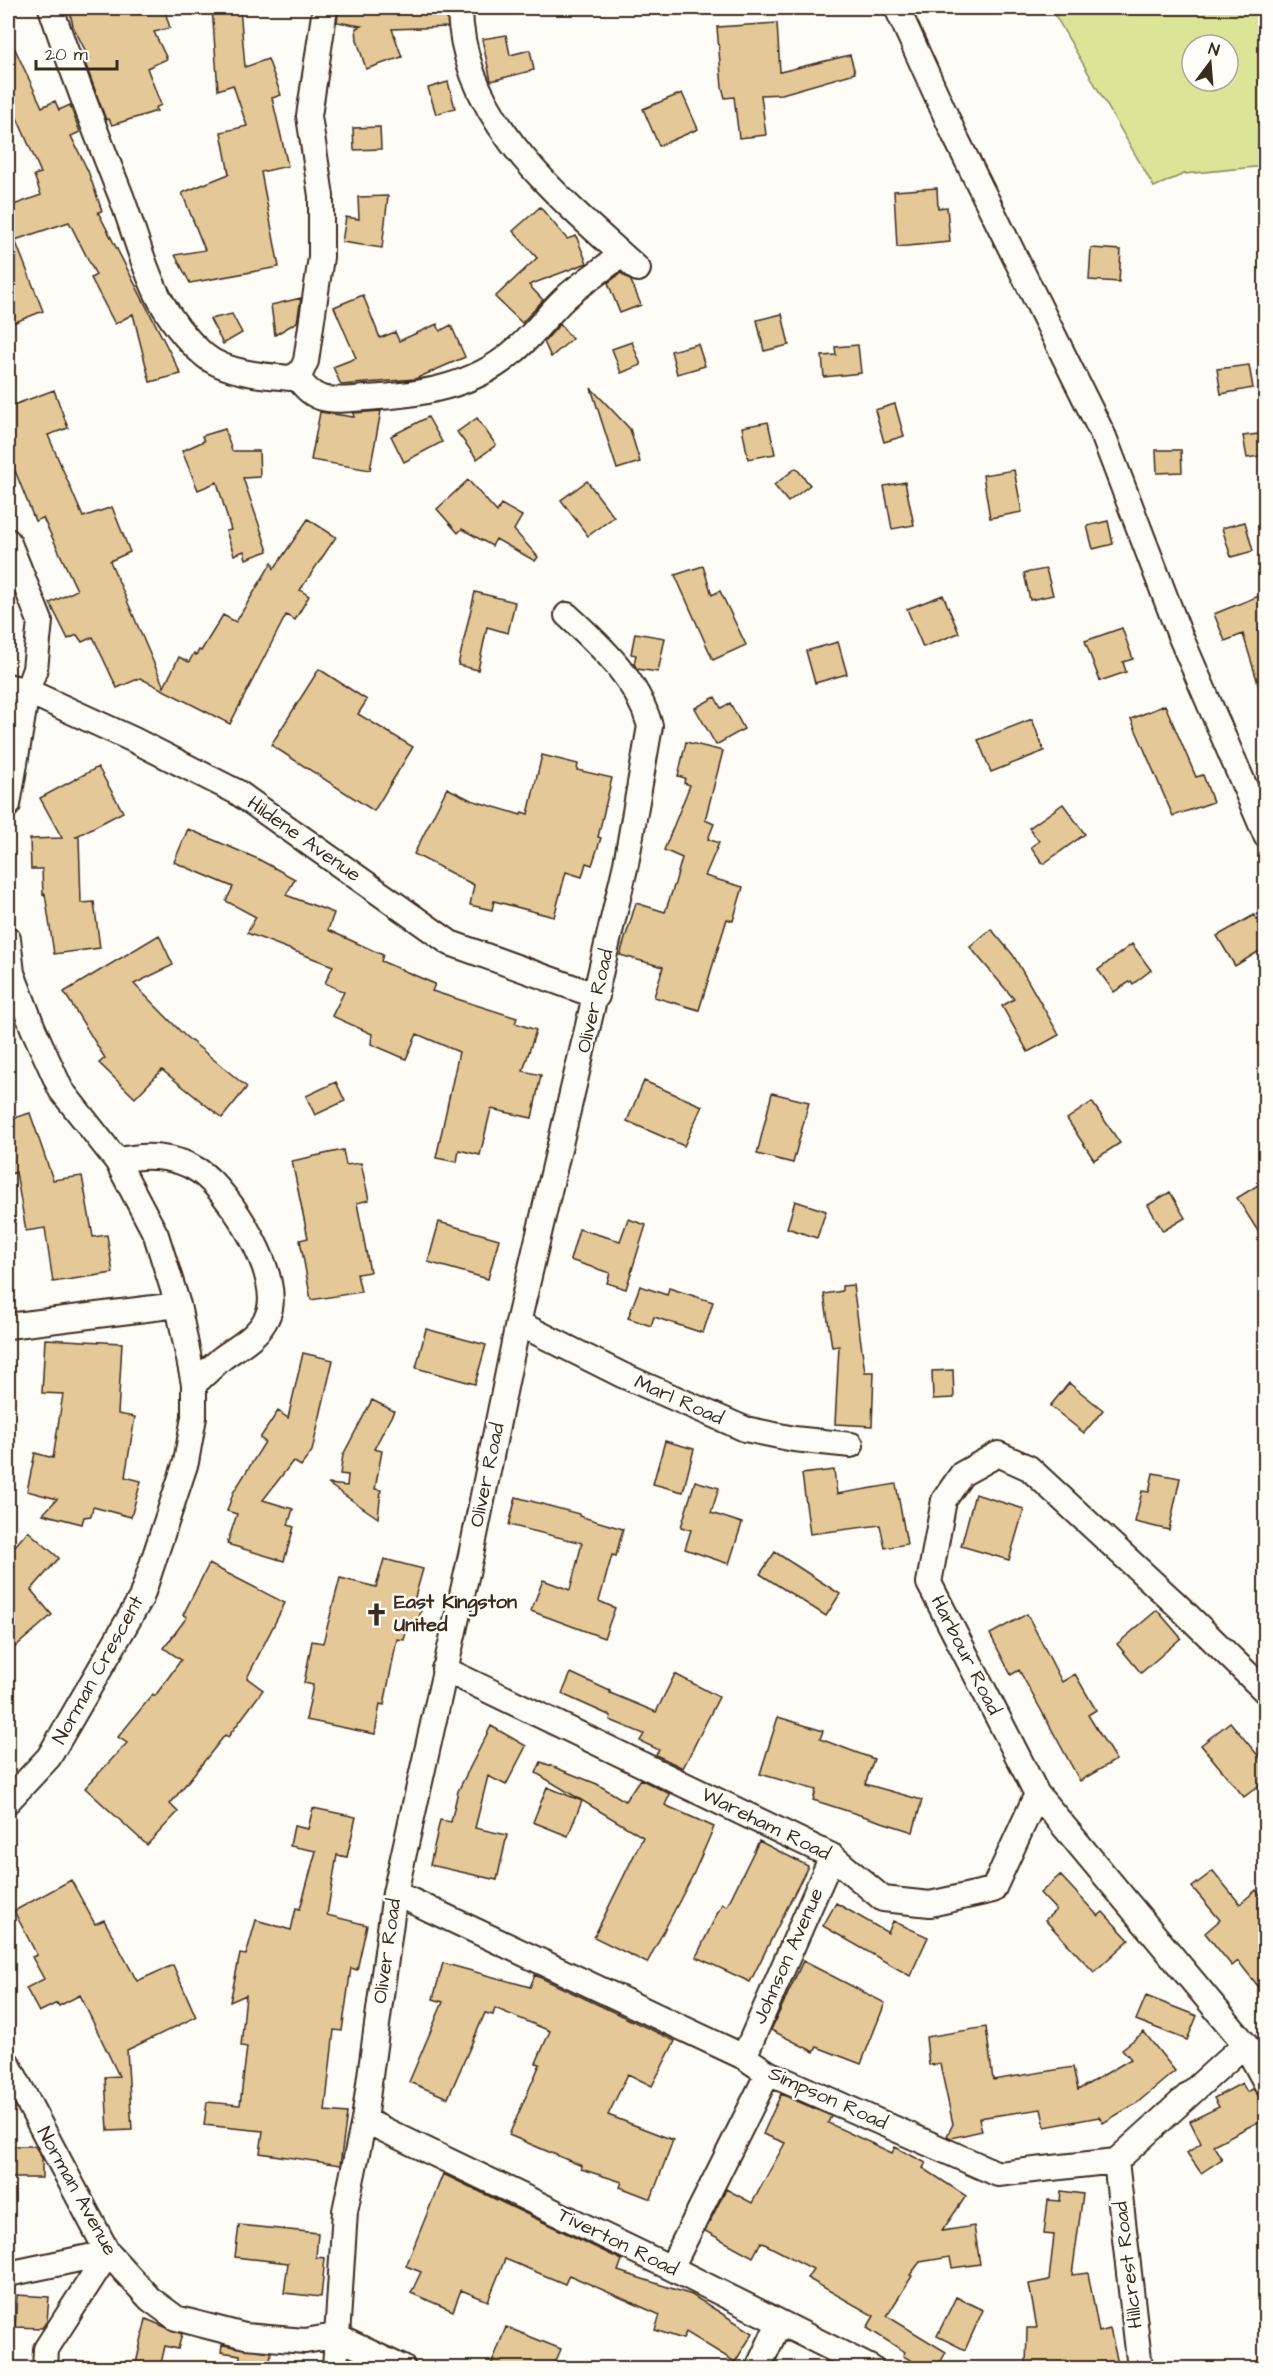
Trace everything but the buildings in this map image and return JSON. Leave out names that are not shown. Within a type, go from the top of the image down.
[{"type":"street","points":[[51,8],[90,120],[121,198],[136,246],[162,306],[206,357],[230,367],[264,375],[291,378],[301,372],[306,361],[313,296],[321,257],[321,196],[309,116],[325,8]]},
{"type":"street","points":[[296,375],[307,392],[315,397],[342,400],[425,392],[459,382],[490,368],[513,352],[565,297],[630,262],[563,203],[505,135],[475,80],[467,59],[460,37],[460,8]]},
{"type":"street","points":[[897,8],[955,136],[1104,437],[1179,633],[1266,836]]},
{"type":"street","points":[[8,541],[40,621],[35,669],[17,688],[8,804]]},
{"type":"street","name":"Oliver Road","points":[[334,2368],[345,2211],[364,2120],[395,1893],[471,1555],[518,1323],[597,996],[626,864],[650,726],[644,705],[617,665],[605,649],[567,615]]},
{"type":"street","name":"Hildene Avenue","points":[[17,688],[134,740],[237,792],[450,943],[597,996]]},
{"type":"street","name":"Norman Crescent","points":[[8,939],[10,973],[61,1090],[117,1161],[156,1235],[178,1305],[194,1384],[194,1417],[186,1462],[141,1598],[49,1757],[8,1801]]},
{"type":"street","points":[[117,1161],[140,1155],[170,1159],[199,1171],[223,1192],[268,1275],[272,1295],[268,1315],[257,1333],[223,1358],[194,1384]]},
{"type":"street","points":[[8,1326],[178,1305]]},
{"type":"street","name":"Marl Road","points":[[518,1323],[622,1375],[745,1429],[795,1439],[851,1445]]},
{"type":"street","name":"Harbour Road","points":[[1266,1692],[1176,1604],[1029,1468],[998,1454],[962,1474],[944,1500],[929,1583],[1037,1794],[1245,2044],[1266,2083]]},
{"type":"street","name":"Wareham Road","points":[[444,1669],[832,1856],[883,1899],[930,1904],[993,1890],[1037,1794]]},
{"type":"street","name":"Johnson Avenue","points":[[744,2057],[832,1856]]},
{"type":"street","name":"Simpson Road","points":[[395,1893],[744,2057],[768,2073],[998,2174],[1116,2161]]},
{"type":"street","points":[[1116,2161],[1245,2044]]},
{"type":"street","name":"Norman Avenue","points":[[8,2064],[108,2253],[150,2299],[176,2318],[246,2336],[305,2341],[335,2336]]},
{"type":"street","points":[[671,2268],[768,2073]]},
{"type":"street","name":"Tiverton Road","points":[[364,2120],[671,2268],[871,2368]]},
{"type":"street","name":"Hillcrest Road","points":[[1116,2161],[1140,2368]]},
{"type":"street","points":[[8,2274],[108,2253]]},
{"type":"street","points":[[45,2368],[46,2349],[108,2253]]},
{"type":"street","points":[[758,2368],[779,2323]]},
{"type":"street","points":[[335,2336],[403,2368]]},
{"type":"green space","points":[[1051,8],[1265,8],[1265,166],[1184,174],[1154,187]]},
{"type":"place","name":"East Kingston United","points":[[376,1614]]}]
